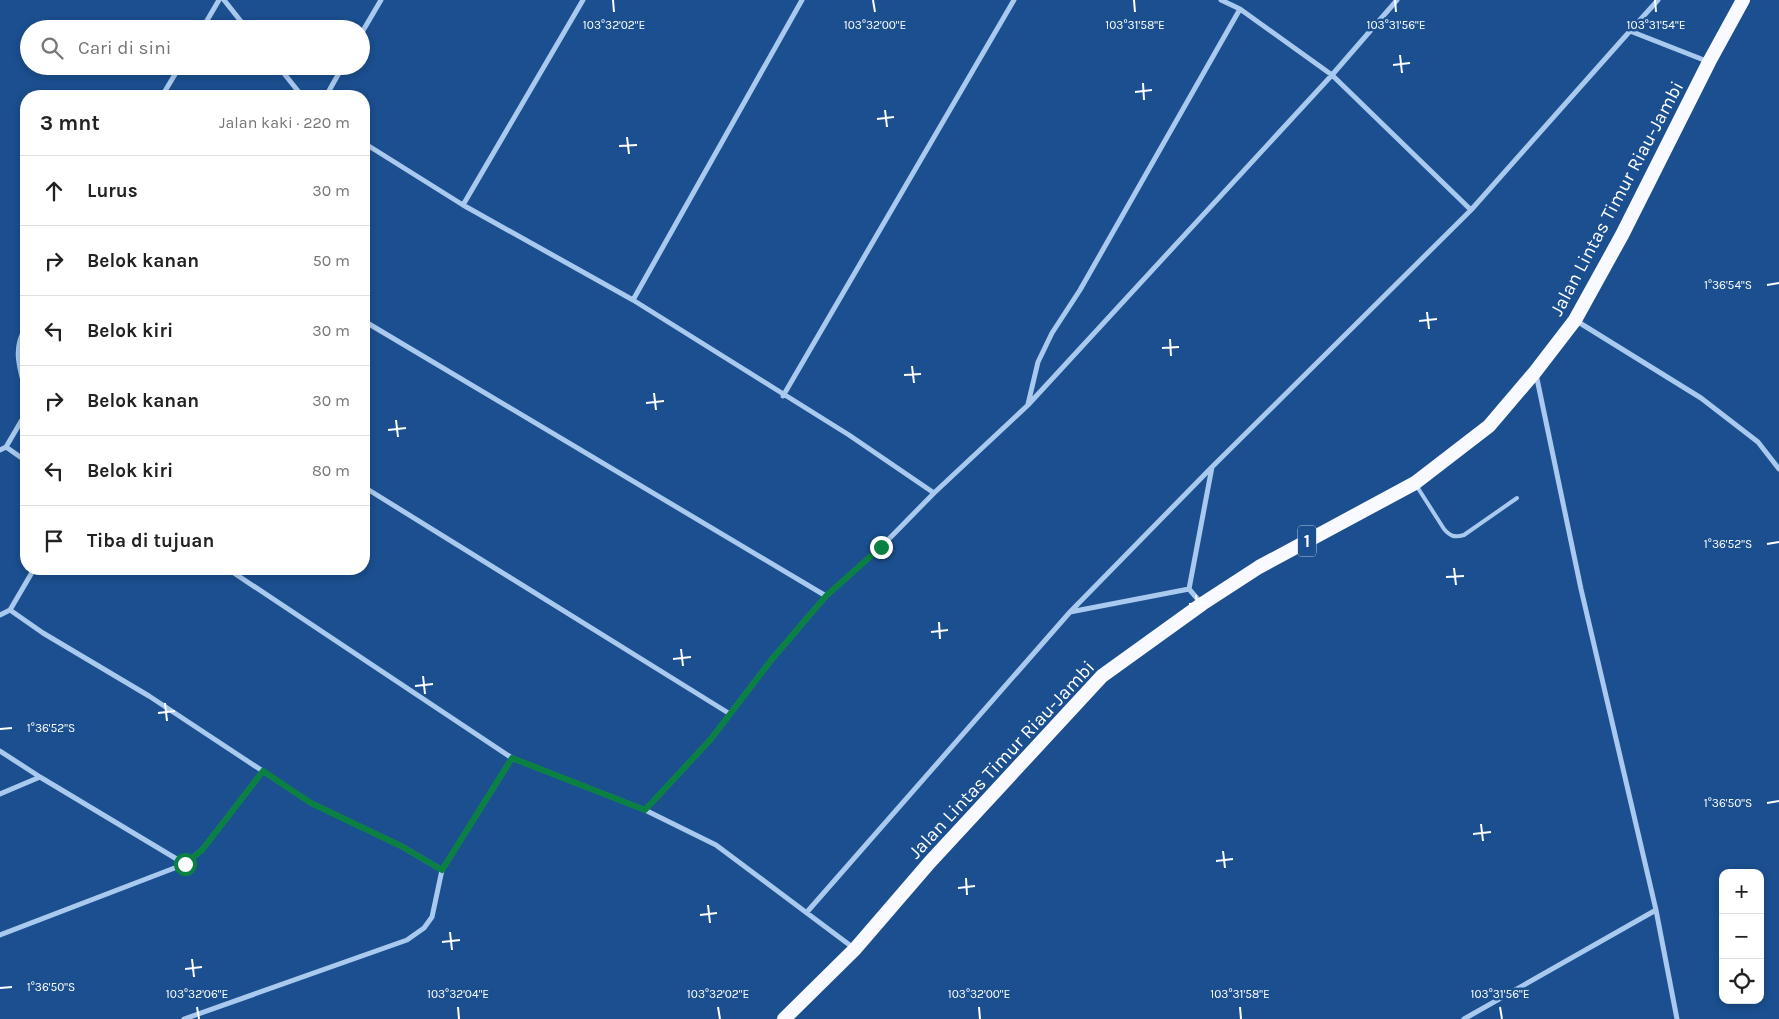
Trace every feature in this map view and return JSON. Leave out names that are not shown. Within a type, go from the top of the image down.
[{"type":"highway","name":"Jalan Lintas Timur Riau-Jambi","points":[[784,1019],[855,949],[930,862],[1102,676],[1202,604],[1259,566],[1415,483],[1489,426],[1535,372],[1575,320],[1622,235],[1709,62],[1743,0]]},
{"type":"street","points":[[207,20],[219,0]]},
{"type":"street","points":[[224,0],[240,20]]},
{"type":"street","points":[[369,20],[381,0]]},
{"type":"street","points":[[464,205],[583,0]]},
{"type":"street","points":[[633,300],[802,0]]},
{"type":"street","points":[[783,396],[1014,0]]},
{"type":"street","points":[[1221,0],[1240,9],[1332,74],[1471,210]]},
{"type":"street","points":[[645,810],[711,739],[772,659],[826,596],[881,547],[934,492],[1028,405],[1332,74],[1397,0]]},
{"type":"street","points":[[807,912],[1070,612],[1212,467],[1471,210],[1658,0]]},
{"type":"street","points":[[1028,405],[1038,362],[1052,333],[1080,290],[1240,9]]},
{"type":"street","points":[[1630,31],[1709,62]]},
{"type":"street","points":[[166,90],[175,75]]},
{"type":"street","points":[[285,75],[297,90]]},
{"type":"street","points":[[329,90],[338,75]]},
{"type":"street","points":[[370,147],[464,205],[633,300],[783,396],[849,435],[934,492]]},
{"type":"street","points":[[1575,320],[1702,398],[1758,442],[1779,469]]},
{"type":"street","points":[[370,325],[826,596]]},
{"type":"street","points":[[20,339],[17,348],[20,368]]},
{"type":"street","points":[[1535,372],[1581,589],[1656,910],[1677,1019]]},
{"type":"street","points":[[0,450],[6,447],[20,423]]},
{"type":"street","points":[[6,447],[20,457]]},
{"type":"street","points":[[1189,589],[1212,467]]},
{"type":"street","points":[[370,491],[730,714]]},
{"type":"street","points":[[0,615],[10,610],[30,575]]},
{"type":"street","points":[[237,575],[512,758],[645,810],[716,845],[855,949]]},
{"type":"street","points":[[1189,589],[1202,604]]},
{"type":"street","points":[[1070,612],[1189,589]]},
{"type":"street","points":[[10,610],[43,633],[149,696],[311,803],[401,846],[442,870]]},
{"type":"street","points":[[0,751],[185,864]]},
{"type":"street","points":[[184,1019],[407,940],[424,928],[432,917],[442,870],[512,758]]},
{"type":"street","points":[[0,936],[185,864],[202,850],[263,771]]},
{"type":"street","points":[[0,794],[40,777]]},
{"type":"street","points":[[1464,1019],[1656,910]]},
{"type":"lane","points":[[1415,483],[1444,529],[1453,537],[1464,535],[1517,498]]},
{"type":"route","points":[[185,864],[202,850],[263,771],[311,803],[401,846],[442,870],[512,758],[645,810],[711,739],[772,659],[826,596],[881,547]]}]
